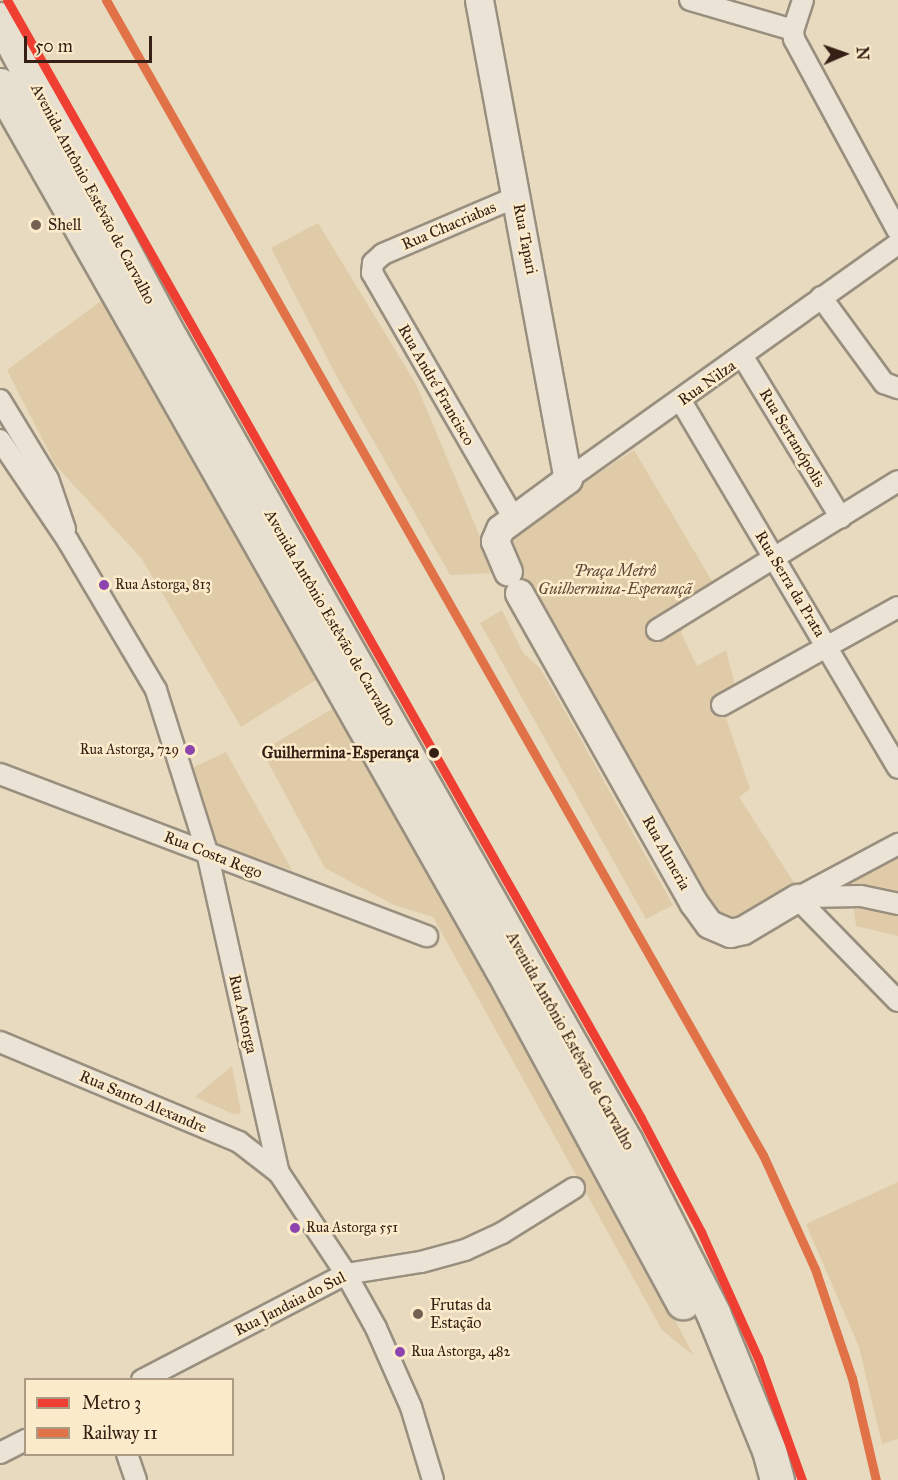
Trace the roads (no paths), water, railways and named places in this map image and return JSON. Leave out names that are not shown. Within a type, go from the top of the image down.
[{"type":"highway","name":"Avenida Antônio Estêvão de Carvalho","points":[[0,19],[171,339],[626,1142],[713,1313],[769,1450],[777,1480]]},
{"type":"highway","name":"Avenida Antônio Estêvão de Carvalho","points":[[0,85],[503,971],[686,1307],[724,1390],[756,1480]]},
{"type":"street","name":"Rua Tapari","points":[[479,0],[568,479]]},
{"type":"street","points":[[690,0],[793,30]]},
{"type":"street","points":[[803,0],[793,30],[809,70],[898,231]]},
{"type":"street","name":"Rua Chacriabas","points":[[382,254],[516,197]]},
{"type":"street","name":"Rua Nilza","points":[[513,517],[681,401],[821,297],[898,244]]},
{"type":"street","name":"Rua André Francisco","points":[[382,254],[373,263],[377,286],[513,517]]},
{"type":"street","points":[[821,297],[884,383],[898,388]]},
{"type":"street","name":"Rua Sertanópolis","points":[[743,357],[841,518]]},
{"type":"street","name":"Rua Astorga","points":[[0,400],[7,425],[48,479],[68,541]]},
{"type":"street","name":"Rua Serra da Prata","points":[[681,401],[898,768]]},
{"type":"street","name":"Rua Astorga","points":[[0,440],[68,541],[156,690],[207,852],[279,1173],[346,1274],[396,1370],[433,1480]]},
{"type":"street","points":[[657,630],[776,560],[898,481]]},
{"type":"street","name":"Rua Almeria","points":[[513,517],[500,529],[495,541],[514,582],[693,902],[710,924],[730,933],[743,930],[898,844]]},
{"type":"street","points":[[722,705],[826,644],[898,607]]},
{"type":"street","name":"Rua Costa Rego","points":[[0,774],[427,936]]},
{"type":"street","points":[[797,898],[861,896],[898,904]]},
{"type":"street","points":[[797,898],[898,1001]]},
{"type":"street","name":"Rua Santo Alexandre","points":[[1,1043],[239,1142],[279,1173]]},
{"type":"street","name":"Rua Jandaia do Sul","points":[[146,1378],[346,1274],[421,1262],[465,1251],[502,1233],[574,1188]]},
{"type":"street","points":[[0,1454],[24,1441]]},
{"type":"street","points":[[127,1456],[136,1480]]},
{"type":"metro line","name":"3","points":[[7,0],[641,1118],[701,1232],[758,1358],[802,1480]]},
{"type":"rail line","name":"11","points":[[106,0],[763,1155],[815,1269],[852,1378],[876,1480]]},
{"type":"place","name":"Shell","points":[[36,225]]},
{"type":"place","name":"Rua Astorga, 813","points":[[104,585]]},
{"type":"place","name":"Rua Astorga, 729","points":[[190,750]]},
{"type":"place","name":"Guilhermina-Esperança","points":[[434,753]]},
{"type":"place","name":"Rua Astorga 551","points":[[295,1228]]},
{"type":"place","name":"Frutas da Estação","points":[[418,1314]]},
{"type":"place","name":"Rua Astorga, 482","points":[[400,1352]]},
{"type":"park label","name":"Praça Metrô Guilhermina-Esperançã","points":[[615,580]]}]
